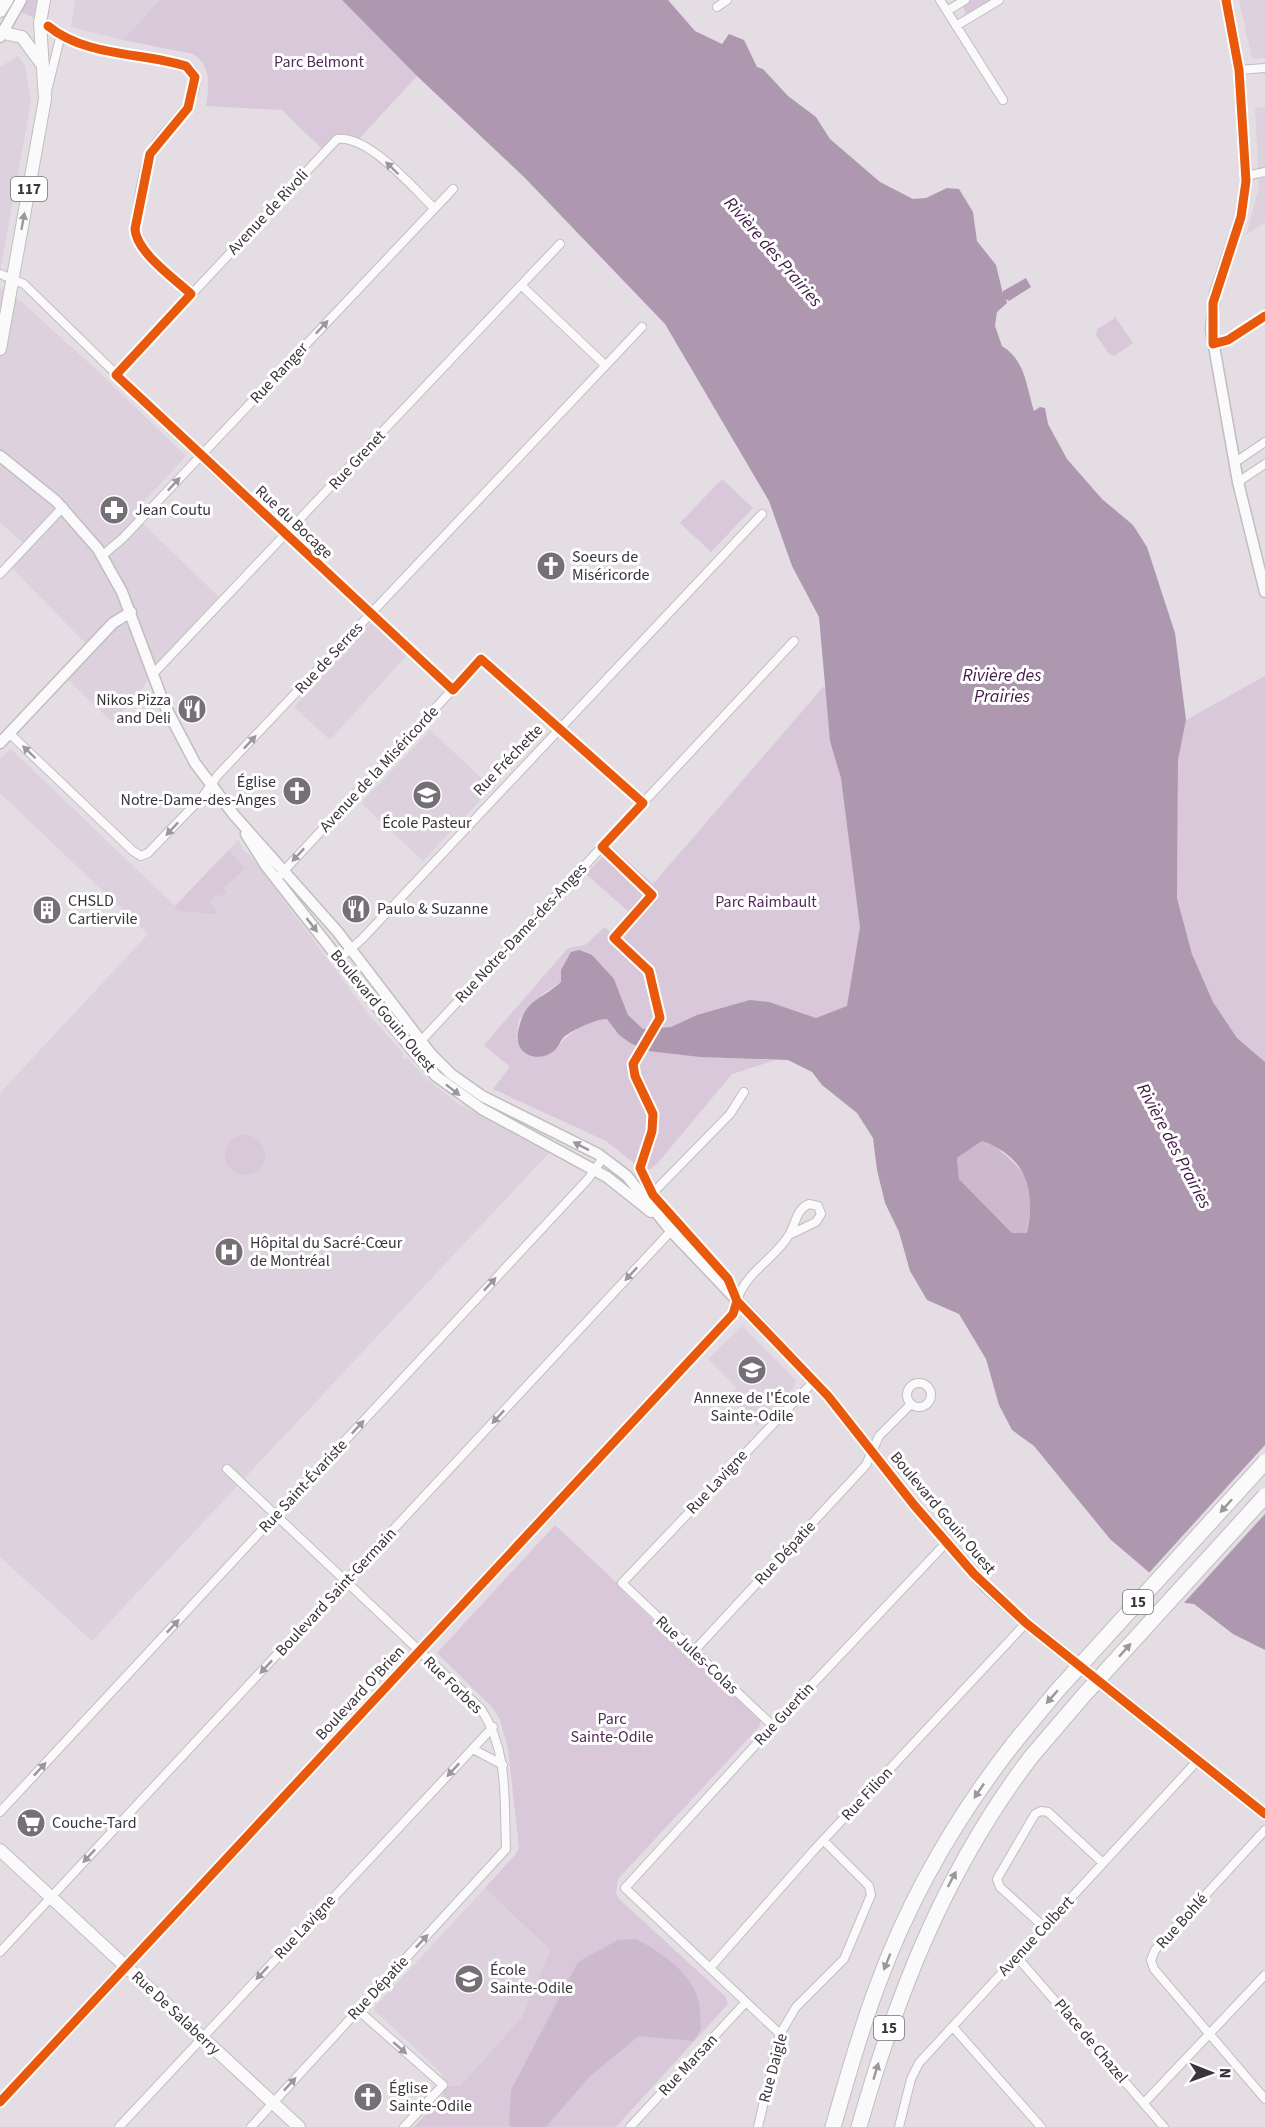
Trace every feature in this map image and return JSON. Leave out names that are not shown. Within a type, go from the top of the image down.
[{"type":"highway","name":"15","points":[[832,2127],[871,2001],[906,1917],[956,1827],[1014,1743],[1056,1692],[1265,1462]]},
{"type":"highway","name":"15","points":[[859,2127],[895,2011],[933,1918],[980,1832],[1031,1757],[1091,1687],[1265,1496]]},
{"type":"main road","points":[[0,11],[7,0]]},
{"type":"main road","name":"117","points":[[0,349],[45,99],[40,23],[44,0]]},
{"type":"main road","points":[[1,34],[22,36],[42,64]]},
{"type":"main road","name":"Rue De Salaberry","points":[[0,1850],[299,2127]]},
{"type":"street","points":[[1,34],[21,0]]},
{"type":"street","points":[[717,7],[727,0]]},
{"type":"street","points":[[940,0],[1003,100]]},
{"type":"street","points":[[947,11],[965,0]]},
{"type":"street","points":[[956,26],[999,0]]},
{"type":"street","points":[[1226,0],[1239,70],[1246,176],[1241,217],[1213,303],[1213,344],[1234,463],[1265,592]]},
{"type":"street","points":[[45,99],[60,38],[110,51],[182,65],[194,73],[188,108],[150,154],[135,230],[136,238],[143,250],[191,294]]},
{"type":"street","points":[[1239,70],[1265,68]]},
{"type":"street","name":"Avenue de Rivoli","points":[[116,375],[337,139],[350,141],[379,156],[434,208]]},
{"type":"street","points":[[1246,176],[1265,172]]},
{"type":"street","name":"Rue Ranger","points":[[103,555],[123,538],[453,189]]},
{"type":"street","name":"Rue Grenet","points":[[153,674],[560,244]]},
{"type":"street","points":[[0,274],[13,278]]},
{"type":"street","name":"Rue du Bocage","points":[[13,278],[24,284],[200,456],[453,690]]},
{"type":"street","points":[[522,286],[605,365]]},
{"type":"street","points":[[1213,344],[1233,337],[1265,316]]},
{"type":"street","name":"Rue de Serres","points":[[9,733],[139,856],[151,851],[370,614],[642,327]]},
{"type":"street","points":[[1234,463],[1265,442]]},
{"type":"street","name":"Boulevard Gouin Ouest","points":[[0,456],[63,507],[103,555],[131,612],[179,737],[276,879],[421,1061],[453,1090],[482,1109],[595,1170],[645,1202]]},
{"type":"street","points":[[1238,482],[1265,464]]},
{"type":"street","points":[[0,574],[63,507]]},
{"type":"street","name":"Rue Fréchette","points":[[339,959],[351,949],[762,514]]},
{"type":"street","points":[[0,743],[113,623],[131,612]]},
{"type":"street","name":"Rue Notre-Dame-des-Anges","points":[[420,1042],[794,641]]},
{"type":"street","name":"Avenue de la Miséricorde","points":[[276,879],[481,659],[560,729]]},
{"type":"street","points":[[560,729],[643,803]]},
{"type":"street","name":"Boulevard Gouin Ouest","points":[[234,815],[351,949],[420,1042],[451,1074],[511,1112],[603,1158],[634,1183],[645,1202],[671,1231],[814,1381],[946,1543],[986,1587],[1026,1623],[1265,1814]]},
{"type":"street","points":[[645,1202],[730,1114],[744,1092]]},
{"type":"street","name":"Rue Saint-Évariste","points":[[0,1812],[595,1170],[603,1158]]},
{"type":"street","name":"Boulevard Saint-Germain","points":[[0,1952],[671,1231]]},
{"type":"street","points":[[737,1301],[741,1286],[789,1235]]},
{"type":"street","name":"Boulevard O'Brien","points":[[0,2102],[733,1314],[737,1301]]},
{"type":"street","name":"Rue Lavigne","points":[[622,1583],[814,1381]]},
{"type":"street","name":"Rue Dépatie","points":[[694,1651],[866,1465],[879,1436],[911,1404]]},
{"type":"street","name":"Rue Forbes","points":[[227,1469],[345,1583],[481,1709],[493,1727],[503,1765],[506,1849]]},
{"type":"street","name":"Rue Guertin","points":[[710,1968],[625,1888],[773,1726],[946,1543]]},
{"type":"street","name":"Rue Jules-Colas","points":[[622,1583],[773,1726]]},
{"type":"street","name":"Rue Filion","points":[[710,1968],[823,1840],[1026,1623]]},
{"type":"street","name":"Rue Lavigne","points":[[119,2127],[493,1727]]},
{"type":"street","points":[[473,1749],[503,1765]]},
{"type":"street","name":"Avenue Colbert","points":[[899,2127],[914,2071],[1198,1760]]},
{"type":"street","points":[[1044,1927],[997,1882],[998,1873],[1035,1814],[1041,1811],[1048,1812],[1103,1863]]},
{"type":"street","name":"Rue Bohlé","points":[[1265,1830],[1151,1957],[1154,1969],[1265,2099]]},
{"type":"street","name":"Rue Daigle","points":[[758,2127],[780,2034],[796,2007],[844,1959],[871,1895],[869,1886],[823,1840]]},
{"type":"street","name":"Rue Dépatie","points":[[250,2127],[506,1849]]},
{"type":"street","name":"Place de Chazel","points":[[1017,1957],[1164,2127]]},
{"type":"street","points":[[710,1968],[780,2034]]},
{"type":"street","points":[[1144,2103],[1265,1975]]},
{"type":"street","name":"Rue Marsan","points":[[630,2127],[746,2002]]},
{"type":"street","points":[[358,2010],[443,2085],[404,2127]]},
{"type":"street","points":[[953,2027],[1041,2127]]},
{"type":"shaded area","points":[[75,0],[160,0],[123,40],[71,27]]},
{"type":"shaded area","points":[[1239,0],[1265,0],[1265,58],[1252,59]]},
{"type":"shaded area","points":[[18,56],[25,65],[31,102],[0,272],[0,67]]},
{"type":"shaded area","points":[[1265,107],[1265,222],[1246,235],[1259,187],[1255,108]]},
{"type":"shaded area","points":[[0,288],[22,302],[186,456],[133,514],[219,597],[160,660],[142,689],[112,722],[67,679],[93,651],[11,567],[29,548],[0,523]]},
{"type":"shaded area","points":[[372,622],[408,654],[330,740],[294,707]]},
{"type":"shaded area","name":"École Pasteur","points":[[430,730],[492,788],[423,861],[361,803]]},
{"type":"shaded area","name":"Hôpital du Sacré-Cœur de Montréal","points":[[11,749],[175,906],[238,840],[244,851],[249,854],[370,1016],[404,1054],[402,1057],[405,1060],[407,1058],[428,1080],[459,1104],[549,1153],[92,1641],[0,1557],[0,1093],[148,934],[0,793],[0,759]]},
{"type":"shaded area","points":[[982,1141],[1004,1153],[1019,1168],[1029,1184],[1031,1201],[1027,1233],[1012,1233],[959,1179],[957,1158]]},
{"type":"shaded area","name":"Annexe de l'École Sainte-Odile","points":[[742,1326],[796,1380],[794,1388],[757,1426],[728,1397],[737,1388],[708,1359]]},
{"type":"shaded area","name":"École Sainte-Odile","points":[[485,1888],[550,1950],[522,2017],[460,2086],[446,2086],[441,2073],[373,2009]]},
{"type":"shaded area","points":[[636,1939],[672,1962],[687,1978],[698,2000],[701,2029],[693,2041],[639,2036],[590,2076],[546,2127],[512,2127],[509,2124],[511,2090],[578,1962],[618,1940]]},
{"type":"green space","points":[[26,0],[37,0],[34,18],[19,11]]},
{"type":"green space","name":"Parc Belmont","points":[[160,0],[342,0],[417,76],[359,139],[339,134],[321,148],[282,110],[206,106],[208,77],[203,64],[193,54],[123,40]]},
{"type":"green space","points":[[971,0],[993,0],[969,14],[965,13],[963,6]]},
{"type":"green space","points":[[1114,315],[1133,343],[1114,356],[1109,354],[1096,335],[1097,329],[1114,319]]},
{"type":"green space","points":[[722,479],[753,508],[711,552],[680,523]]},
{"type":"green space","points":[[1265,676],[1265,1062],[1237,1038],[1213,1002],[1192,954],[1177,898],[1178,760],[1186,720]]},
{"type":"green space","name":"Parc Raimbault","points":[[824,686],[839,736],[867,927],[848,1006],[816,1018],[804,1015],[697,1015],[671,1027],[643,1029],[628,1015],[614,979],[561,970],[561,982],[544,993],[519,1020],[516,1040],[554,1051],[578,1029],[593,1021],[608,1019],[619,1035],[700,1057],[776,1060],[732,1074],[656,1165],[645,1172],[606,1141],[493,1089],[510,1067],[484,1045],[568,948],[585,945],[605,927],[611,933],[630,913],[586,874],[612,847],[653,884]]},
{"type":"green space","points":[[229,850],[245,869],[223,888],[226,892],[221,897],[218,894],[210,901],[218,914],[178,911],[175,906]]},
{"type":"green space","points":[[245,1135],[259,1141],[265,1155],[259,1169],[245,1175],[231,1169],[225,1155],[231,1141]]},
{"type":"green space","name":"Parc Sainte-Odile","points":[[555,1525],[615,1581],[619,1582],[624,1593],[761,1721],[759,1727],[618,1879],[616,1893],[619,1899],[726,1997],[728,2004],[616,2127],[414,2127],[442,2097],[446,2086],[460,2086],[522,2017],[550,1950],[485,1888],[519,1848],[508,1749],[500,1720],[493,1708],[437,1653]]},
{"type":"water","name":"Rivière des Prairies","points":[[342,0],[668,0],[695,31],[722,44],[729,34],[744,40],[757,67],[763,69],[788,96],[816,117],[830,139],[880,182],[913,199],[926,198],[947,188],[959,189],[973,212],[977,241],[996,265],[1003,294],[1003,291],[1026,278],[1031,287],[1009,301],[1006,299],[1007,303],[997,312],[995,326],[1002,346],[1010,352],[1021,367],[1034,411],[1040,407],[1045,408],[1048,424],[1067,459],[1102,499],[1133,525],[1147,547],[1175,633],[1186,720],[1178,760],[1177,898],[1192,954],[1213,1002],[1237,1038],[1265,1062],[1265,1650],[1233,1634],[1194,1604],[1185,1603],[1110,1539],[1034,1446],[1012,1430],[999,1405],[986,1359],[959,1314],[927,1300],[910,1271],[899,1232],[885,1203],[877,1170],[873,1138],[857,1113],[822,1085],[812,1072],[788,1060],[700,1057],[649,1051],[632,1044],[619,1035],[607,1019],[579,1028],[563,1038],[556,1049],[541,1057],[528,1055],[520,1046],[518,1032],[525,1013],[534,1002],[561,982],[561,970],[571,952],[579,950],[592,955],[614,979],[628,1015],[643,1029],[671,1027],[697,1015],[750,1000],[769,1002],[816,1018],[847,1006],[860,927],[841,778],[830,741],[819,617],[792,566],[769,501],[665,324],[524,177],[417,76]],"holes":[[[982,1141],[1009,1156],[1025,1177],[1030,1203],[1027,1233],[1012,1233],[959,1179],[957,1158]]]},
{"type":"pier","points":[[1265,1445],[1265,1514],[1182,1605],[1148,1574]]},
{"type":"cycle path","points":[[1226,0],[1239,70],[1246,181],[1241,217],[1213,303],[1213,344],[1228,340],[1265,316]]},
{"type":"cycle path","points":[[48,26],[63,36],[96,49],[186,66],[195,77],[188,108],[150,154],[135,229],[137,238],[149,256],[191,294],[116,375],[453,690],[481,659],[643,803],[602,847],[652,895],[614,938],[649,971],[660,1018],[633,1064],[635,1076],[653,1114],[652,1131],[640,1168],[653,1195],[728,1279],[737,1301],[828,1396],[914,1505],[974,1574],[1026,1623],[1265,1814]]},
{"type":"cycle path","points":[[0,2102],[733,1314],[737,1301]]},
{"type":"place","name":"Jean Coutu","points":[[114,510]]},
{"type":"place","name":"Soeurs de Miséricorde","points":[[551,566]]},
{"type":"place","name":"Nikos Pizza and Deli","points":[[192,709]]},
{"type":"place","name":"Église Notre-Dame-des-Anges","points":[[297,791]]},
{"type":"place","name":"École Pasteur","points":[[427,795]]},
{"type":"place","name":"Paulo & Suzanne","points":[[356,909]]},
{"type":"place","name":"CHSLD Cartiervile","points":[[47,910]]},
{"type":"place","name":"Hôpital du Sacré-Cœur de Montréal","points":[[229,1252]]},
{"type":"place","name":"Annexe de l'École Sainte-Odile","points":[[752,1370]]},
{"type":"place","name":"Couche-Tard","points":[[31,1823]]},
{"type":"place","name":"École Sainte-Odile","points":[[469,1979]]},
{"type":"place","name":"Église Sainte-Odile","points":[[368,2097]]}]
